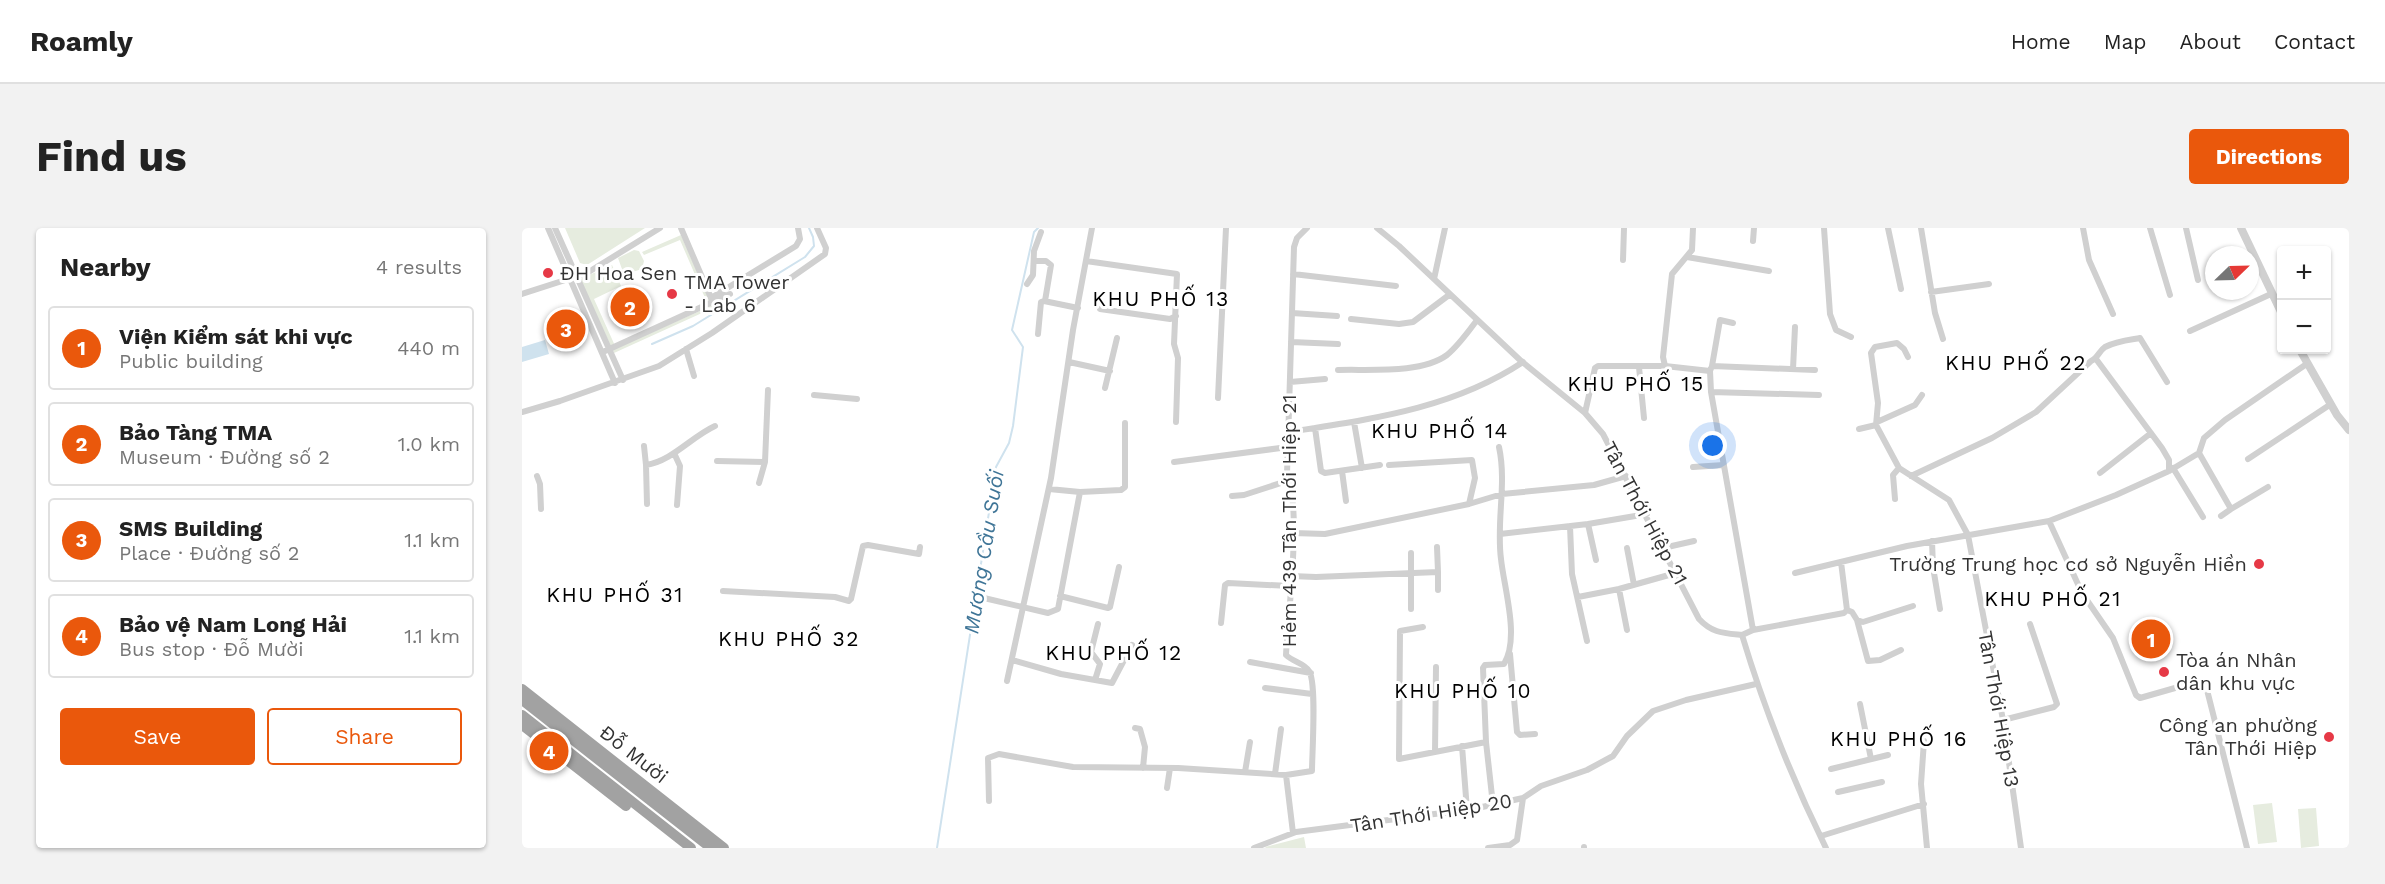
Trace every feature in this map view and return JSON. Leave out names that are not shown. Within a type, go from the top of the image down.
[{"type":"highway","name":"Đỗ Mười","points":[[522,689],[724,848]]},
{"type":"highway","name":"Đỗ Mười","points":[[522,700],[711,848]]},
{"type":"highway","name":"Đỗ Mười","points":[[522,715],[672,837],[680,848]]},
{"type":"highway","name":"Đỗ Mười","points":[[522,725],[672,837],[691,848]]},
{"type":"street","points":[[548,228],[574,278]]},
{"type":"street","points":[[555,228],[605,351],[615,382]]},
{"type":"street","points":[[522,294],[574,278],[660,228]]},
{"type":"street","points":[[681,228],[711,298],[796,246],[800,239],[798,228]]},
{"type":"street","points":[[522,412],[623,380],[659,366],[686,350],[825,254],[826,248],[817,228]]},
{"type":"street","points":[[1007,681],[1048,489],[1092,228]]},
{"type":"street","points":[[1218,398],[1226,228]]},
{"type":"street","name":"Hẻm 439 Tân Thới Hiệp 21","points":[[1286,775],[1312,771],[1311,673],[1305,666],[1286,655],[1293,532],[1293,494],[1287,474],[1293,274],[1297,238],[1307,228]]},
{"type":"street","name":"Tân Thới Hiệp 21","points":[[1377,228],[1522,362],[1585,413],[1603,434],[1647,514],[1700,619],[1708,629],[1718,633],[1742,635]]},
{"type":"street","points":[[1434,279],[1445,228]]},
{"type":"street","points":[[1623,260],[1624,228]]},
{"type":"street","points":[[1665,366],[1663,357],[1672,274],[1692,250],[1693,228]]},
{"type":"street","points":[[1753,241],[1754,228]]},
{"type":"street","points":[[1824,228],[1830,314],[1836,330],[1851,337]]},
{"type":"street","points":[[1888,228],[1901,289]]},
{"type":"street","points":[[1921,228],[1935,313],[1943,339]]},
{"type":"street","points":[[2083,228],[2089,260],[2113,314]]},
{"type":"street","points":[[2150,228],[2170,295]]},
{"type":"street","points":[[2186,228],[2198,280]]},
{"type":"street","points":[[2241,228],[2277,305]]},
{"type":"street","points":[[1027,284],[1033,275],[1034,251],[1041,232]]},
{"type":"street","points":[[1687,257],[1769,271]]},
{"type":"street","points":[[1034,261],[1046,261],[1051,265],[1045,301],[1041,302],[1038,334]]},
{"type":"street","points":[[1086,261],[1177,274],[1174,344],[1178,358],[1176,422]]},
{"type":"street","points":[[1293,274],[1396,286]]},
{"type":"street","points":[[1931,292],[1989,284]]},
{"type":"street","points":[[605,351],[730,294]]},
{"type":"street","points":[[2190,331],[2271,294]]},
{"type":"street","points":[[1351,320],[1399,324],[1413,322],[1449,295]]},
{"type":"street","points":[[1045,301],[1078,308]]},
{"type":"street","points":[[1100,309],[1170,319],[1176,316]]},
{"type":"street","points":[[1292,313],[1337,316]]},
{"type":"street","points":[[1338,370],[1423,366],[1446,355],[1463,339],[1477,320]]},
{"type":"street","points":[[1733,323],[1720,320],[1711,369],[1711,392],[1753,630]]},
{"type":"street","points":[[1793,369],[1795,327]]},
{"type":"street","points":[[1911,476],[1992,438],[2036,412],[2091,361],[2096,359],[2103,348],[2118,342],[2140,338],[2167,382]]},
{"type":"street","points":[[1105,388],[1117,339]]},
{"type":"street","points":[[1291,342],[1338,344]]},
{"type":"street","points":[[1895,499],[1893,475],[1899,468],[1876,423],[1878,403],[1871,353],[1875,347],[1897,343],[1908,357]]},
{"type":"street","points":[[686,350],[694,376]]},
{"type":"street","points":[[605,351],[623,380]]},
{"type":"street","points":[[2302,354],[2349,430]]},
{"type":"street","points":[[2096,359],[2151,433],[2169,460],[2171,470],[2203,517]]},
{"type":"street","points":[[1068,362],[1110,371]]},
{"type":"street","points":[[1289,432],[1354,422],[1459,396],[1499,378],[1522,362]]},
{"type":"street","points":[[1795,573],[1932,542],[2049,521],[2116,495],[2171,470],[2199,453],[2204,438],[2225,420],[2308,363]]},
{"type":"street","points":[[1585,413],[1595,368],[1598,366],[1815,370]]},
{"type":"street","points":[[1640,367],[1644,418]]},
{"type":"street","points":[[1290,382],[1324,380]]},
{"type":"street","points":[[759,483],[765,462],[768,390]]},
{"type":"street","points":[[1711,392],[1819,395]]},
{"type":"street","points":[[814,395],[857,399]]},
{"type":"street","points":[[1859,429],[1915,405],[1922,395]]},
{"type":"street","points":[[2248,459],[2331,404]]},
{"type":"street","points":[[1354,422],[1362,468]]},
{"type":"street","points":[[1048,489],[1080,492],[1122,490],[1125,487],[1125,423]]},
{"type":"street","points":[[646,465],[674,453],[699,434],[715,426]]},
{"type":"street","points":[[1315,428],[1321,471],[1325,473],[1380,465]]},
{"type":"street","points":[[2100,472],[2151,433]]},
{"type":"street","points":[[644,446],[647,504]]},
{"type":"street","points":[[1174,462],[1288,447]]},
{"type":"street","points":[[1499,447],[1503,463],[1500,558],[1509,608],[1510,654],[1517,732],[1520,735],[1535,734]]},
{"type":"street","points":[[674,453],[680,466],[677,505]]},
{"type":"street","points":[[2199,453],[2231,509]]},
{"type":"street","points":[[1389,465],[1472,459],[1475,478],[1469,504]]},
{"type":"street","points":[[717,461],[765,462]]},
{"type":"street","points":[[1693,467],[1724,465]]},
{"type":"street","name":"Tân Thới Hiệp 13","points":[[1899,468],[1949,500],[1968,535],[2003,720],[2021,848]]},
{"type":"street","points":[[1342,471],[1346,501]]},
{"type":"street","points":[[537,476],[540,484],[541,509]]},
{"type":"street","points":[[1293,532],[1325,534],[1469,504],[1502,494],[1594,485],[1626,476]]},
{"type":"street","points":[[1232,496],[1290,480]]},
{"type":"street","points":[[2221,516],[2268,487]]},
{"type":"street","points":[[984,598],[1048,613],[1058,609],[1080,492]]},
{"type":"street","points":[[1500,534],[1588,524],[1647,514]]},
{"type":"street","points":[[2049,521],[2082,593],[2113,638],[2136,694],[2140,698],[2189,684],[2206,686],[2247,848]]},
{"type":"street","points":[[1588,524],[1596,560]]},
{"type":"street","points":[[1570,526],[1572,574],[1587,641]]},
{"type":"street","points":[[1663,548],[1694,541]]},
{"type":"street","points":[[1932,542],[1932,567],[1940,609]]},
{"type":"street","points":[[723,591],[835,597],[849,601],[863,546],[868,544],[919,554],[920,547]]},
{"type":"street","points":[[1437,547],[1438,590]]},
{"type":"street","points":[[1627,548],[1634,585]]},
{"type":"street","points":[[1411,553],[1411,609]]},
{"type":"street","points":[[1840,562],[1847,610]]},
{"type":"street","points":[[1060,596],[1108,608],[1119,567]]},
{"type":"street","points":[[1291,576],[1438,572]]},
{"type":"street","points":[[1578,597],[1619,589],[1676,573]]},
{"type":"street","points":[[1221,623],[1225,585],[1228,583],[1290,586]]},
{"type":"street","points":[[1619,589],[1627,630]]},
{"type":"street","points":[[1857,620],[1863,622],[1913,606]]},
{"type":"street","points":[[1826,848],[1802,799],[1756,684],[1742,635],[1753,630],[1844,614],[1847,610]]},
{"type":"street","points":[[1847,610],[1852,612],[1857,620],[1868,660],[1880,660],[1901,651]]},
{"type":"street","points":[[1095,680],[1100,664],[1091,652],[1098,624]]},
{"type":"street","points":[[2003,720],[2054,707],[2057,704],[2030,624]]},
{"type":"street","points":[[1423,627],[1400,631],[1399,759],[1486,742]]},
{"type":"street","points":[[1012,660],[1061,674],[1112,683],[1132,645]]},
{"type":"street","points":[[1493,805],[1486,742],[1483,668],[1485,665],[1504,664],[1510,654]]},
{"type":"street","points":[[1250,662],[1311,673]]},
{"type":"street","points":[[1435,752],[1436,667]]},
{"type":"street","name":"Tân Thới Hiệp 20","points":[[1254,848],[1293,833],[1467,810],[1523,798],[1542,786],[1587,770],[1613,756],[1627,736],[1653,711],[1686,700],[1756,684]]},
{"type":"street","points":[[1265,688],[1312,694]]},
{"type":"street","points":[[1860,704],[1871,759]]},
{"type":"street","points":[[1134,728],[1140,729],[1145,747],[1143,768]]},
{"type":"street","points":[[1275,774],[1281,729]]},
{"type":"street","points":[[1924,741],[1921,784],[1927,848]]},
{"type":"street","points":[[1245,772],[1250,742]]},
{"type":"street","points":[[1462,746],[1467,810]]},
{"type":"street","points":[[989,801],[988,758],[999,754],[1073,767],[1170,768],[1286,775],[1293,833]]},
{"type":"street","points":[[1831,769],[1888,755]]},
{"type":"street","points":[[1167,788],[1170,768]]},
{"type":"street","points":[[1838,792],[1882,782]]},
{"type":"street","points":[[1488,848],[1510,845],[1517,840],[1523,798]]},
{"type":"street","points":[[1821,836],[1924,804]]},
{"type":"shaded area","points":[[565,228],[645,228],[587,265],[580,263]]},
{"type":"shaded area","points":[[681,235],[713,308],[614,353],[580,279],[612,265],[621,286],[594,299],[616,348],[709,307],[680,240],[644,255],[642,252]]},
{"type":"shaded area","points":[[634,250],[639,251],[644,261],[642,269],[626,274],[618,258]]},
{"type":"shaded area","points":[[2272,803],[2277,842],[2258,844],[2253,805]]},
{"type":"shaded area","points":[[2316,808],[2319,846],[2301,848],[2298,809]]},
{"type":"shaded area","points":[[1304,837],[1306,848],[1265,847]]},
{"type":"water","points":[[545,340],[549,354],[522,362],[522,347]]},
{"type":"waterway","points":[[652,344],[693,326],[805,257],[814,246],[809,228]]},
{"type":"waterway","name":"Mương Cầu Suối","points":[[937,848],[996,467],[1009,443],[1013,426],[1023,347],[1012,330],[1034,232],[1038,228]]},
{"type":"place","name":"ĐH Hoa Sen","points":[[548,273]]},
{"type":"place","name":"TMA Tower - Lab 6","points":[[672,294]]},
{"type":"place","name":"Bảo Tàng TMA","points":[[630,307]]},
{"type":"place","name":"SMS Building","points":[[566,329]]},
{"type":"place","name":"Trường Trung học cơ sở Nguyễn Hiền","points":[[2259,564]]},
{"type":"place","name":"Viện Kiểm sát khi vực","points":[[2151,639]]},
{"type":"place","name":"Tòa án Nhân dân khu vực","points":[[2164,672]]},
{"type":"place","name":"Công an phường Tân Thới Hiệp","points":[[2329,737]]},
{"type":"place","name":"Bảo vệ Nam Long Hải","points":[[549,751]]},
{"type":"district","name":"KHU PHỐ 13","points":[[1161,299]]},
{"type":"district","name":"KHU PHỐ 22","points":[[2016,363]]},
{"type":"district","name":"KHU PHỐ 15","points":[[1636,384]]},
{"type":"district","name":"KHU PHỐ 14","points":[[1440,431]]},
{"type":"district","name":"KHU PHỐ 31","points":[[615,595]]},
{"type":"district","name":"KHU PHỐ 21","points":[[2053,599]]},
{"type":"district","name":"KHU PHỐ 32","points":[[789,639]]},
{"type":"district","name":"KHU PHỐ 12","points":[[1114,653]]},
{"type":"district","name":"KHU PHỐ 10","points":[[1463,691]]},
{"type":"district","name":"KHU PHỐ 16","points":[[1899,739]]}]
